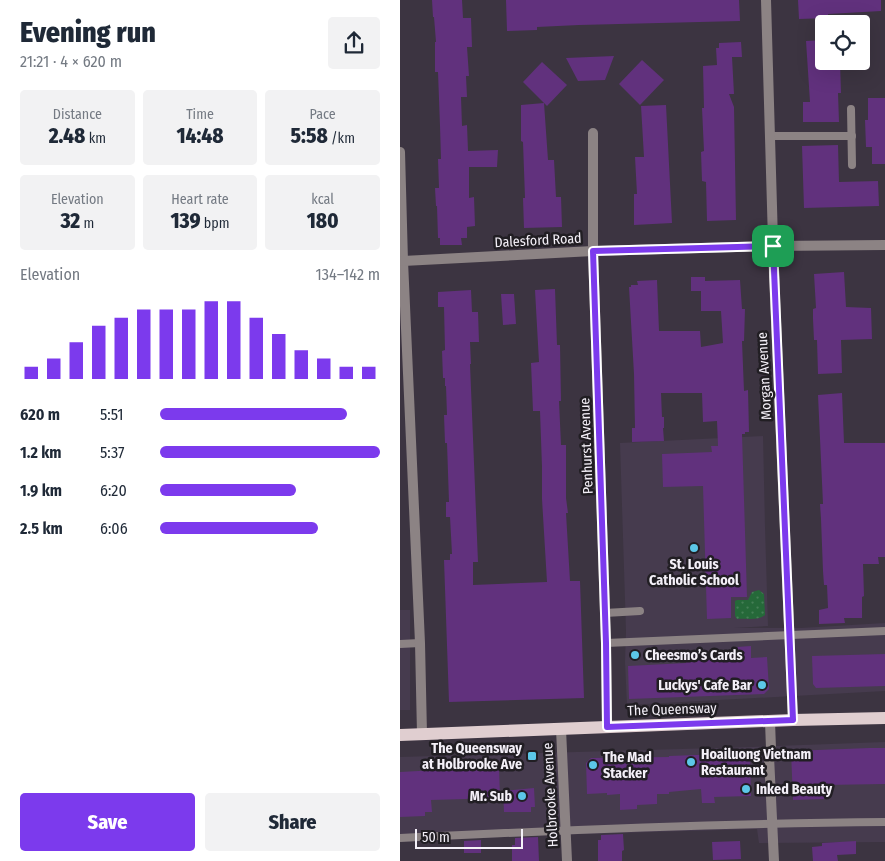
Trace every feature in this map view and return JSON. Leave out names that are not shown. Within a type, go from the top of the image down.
[{"type":"main road","name":"The Queensway","points":[[400,735],[885,718]]},
{"type":"street","name":"Morgan Avenue","points":[[766,0],[773,246],[793,720]]},
{"type":"street","name":"Penhurst Avenue","points":[[593,133],[593,251],[607,727]]},
{"type":"street","points":[[400,152],[422,734]]},
{"type":"street","name":"Dalesford Road","points":[[403,260],[593,251],[885,245]]},
{"type":"street","points":[[770,721],[771,749],[769,756],[774,861]]},
{"type":"street","name":"Holbrooke Avenue","points":[[561,729],[567,861]]},
{"type":"lane","points":[[852,109],[852,165]]},
{"type":"lane","points":[[770,136],[852,136]]},
{"type":"lane","points":[[605,613],[640,611]]},
{"type":"lane","points":[[606,643],[885,631]]},
{"type":"lane","points":[[400,644],[420,643]]},
{"type":"lane","points":[[400,838],[772,823],[885,822]]},
{"type":"shaded area","points":[[763,436],[768,626],[734,628],[801,628],[885,623],[885,691],[627,705],[620,443]]},
{"type":"shaded area","points":[[400,610],[410,610],[410,710],[400,710]]},
{"type":"shaded area","points":[[885,742],[885,842],[759,843],[757,829],[548,835],[400,842],[400,757]]},
{"type":"green space","points":[[759,590],[764,594],[765,615],[755,619],[737,619],[735,616],[735,601],[748,600],[752,592]]},
{"type":"building","points":[[432,0],[462,0],[463,18],[471,18],[472,47],[467,47],[469,76],[466,76],[467,97],[461,97],[462,126],[467,125],[468,151],[498,150],[497,167],[469,167],[469,198],[474,197],[475,226],[467,227],[467,238],[461,238],[462,245],[440,245],[440,238],[438,238],[435,188],[439,188],[438,159],[441,159],[438,72],[435,72],[436,42]]},
{"type":"building","points":[[506,0],[739,0],[740,21],[579,25],[507,31]]},
{"type":"building","points":[[798,0],[881,0],[881,11],[815,15],[815,18],[799,19]]},
{"type":"building","points":[[815,40],[815,70],[840,70],[841,93],[838,93],[839,122],[803,122],[803,102],[810,102],[806,41]]},
{"type":"building","points":[[741,42],[742,57],[732,57],[734,94],[729,94],[734,107],[736,220],[707,221],[706,182],[702,181],[701,152],[704,151],[703,66],[717,65],[716,48],[719,48],[719,43]]},
{"type":"building","points":[[614,56],[605,80],[578,81],[566,58]]},
{"type":"building","points":[[642,60],[664,80],[640,105],[619,84]]},
{"type":"building","points":[[542,62],[567,85],[547,106],[523,82]]},
{"type":"building","points":[[868,98],[885,98],[885,164],[872,164],[872,147],[866,147],[865,120],[868,120]]},
{"type":"building","points":[[544,103],[548,160],[554,160],[556,197],[561,197],[562,227],[524,228],[523,198],[525,198],[523,142],[521,141],[521,105]]},
{"type":"building","points":[[666,105],[672,223],[634,225],[634,194],[637,194],[635,157],[644,157],[641,106]]},
{"type":"building","points":[[838,145],[839,182],[878,181],[879,206],[804,208],[802,146]]},
{"type":"building","points":[[844,272],[846,307],[871,308],[872,339],[841,340],[842,373],[818,374],[817,340],[814,340],[813,319],[813,309],[816,308],[814,274]]},
{"type":"building","points":[[691,277],[705,277],[705,281],[740,280],[742,309],[745,309],[744,341],[742,341],[744,391],[748,390],[749,432],[742,434],[747,597],[731,597],[731,618],[707,619],[703,486],[663,487],[662,454],[712,452],[711,446],[718,446],[717,421],[703,422],[702,393],[661,393],[664,441],[632,442],[632,428],[635,428],[634,374],[629,287],[631,285],[638,285],[637,281],[657,280],[659,331],[700,331],[701,347],[723,343],[721,311],[701,311],[701,291],[691,291]]},
{"type":"building","points":[[555,289],[557,345],[560,345],[561,401],[559,401],[561,445],[566,445],[566,498],[568,513],[566,513],[570,581],[580,581],[584,698],[449,702],[444,560],[450,560],[450,554],[452,554],[450,517],[446,517],[446,502],[449,502],[444,415],[447,415],[446,386],[445,378],[443,378],[442,351],[445,350],[444,307],[438,307],[438,292],[471,290],[472,312],[478,312],[479,342],[470,342],[478,562],[473,562],[473,585],[547,582],[542,499],[540,411],[533,411],[531,363],[539,362],[535,290]]},
{"type":"building","points":[[501,294],[514,294],[516,324],[503,325]]},
{"type":"building","points":[[842,393],[844,443],[885,443],[885,557],[878,557],[879,564],[863,564],[864,596],[862,597],[862,618],[844,618],[845,623],[819,624],[819,610],[828,608],[827,585],[824,585],[823,571],[820,504],[823,504],[818,395]]},
{"type":"building","points":[[751,646],[751,658],[767,657],[769,689],[764,694],[629,699],[628,666],[686,663],[685,656],[726,654],[726,652],[738,651],[737,647]]},
{"type":"building","points":[[885,654],[885,686],[816,688],[813,684],[812,656]]},
{"type":"building","points":[[885,748],[885,784],[824,785],[825,799],[793,800],[791,751]]},
{"type":"building","points":[[750,753],[751,796],[714,797],[715,803],[702,803],[701,789],[669,792],[669,794],[657,794],[657,804],[637,805],[637,809],[620,810],[620,794],[587,794],[586,763],[591,758]]},
{"type":"building","points":[[499,766],[500,798],[431,800],[432,812],[425,812],[425,816],[400,817],[400,772],[437,770],[437,767]]},
{"type":"building","points":[[534,788],[535,807],[531,807],[531,812],[504,812],[503,791]]},
{"type":"building","points":[[623,834],[624,850],[622,851],[622,861],[598,861],[598,840],[601,840],[601,835]]},
{"type":"building","points":[[538,837],[539,861],[512,861],[512,845],[515,845],[515,838]]},
{"type":"building","points":[[481,840],[481,853],[464,853],[464,841]]},
{"type":"building","points":[[740,841],[741,859],[713,860],[712,842]]},
{"type":"building","points":[[856,841],[856,854],[837,855],[838,861],[813,861],[812,847],[822,846],[822,843]]},
{"type":"place","name":"St. Louis Catholic School","points":[[694,548]]},
{"type":"place","name":"Cheesmo’s Cards","points":[[635,655]]},
{"type":"place","name":"Luckys' Cafe Bar","points":[[762,685]]},
{"type":"place","name":"The Queensway at Holbrooke Ave","points":[[532,756]]},
{"type":"place","name":"Hoailuong Vietnam Restaurant","points":[[691,762]]},
{"type":"place","name":"The Mad Stacker","points":[[593,765]]},
{"type":"place","name":"Inked Beauty","points":[[746,789]]},
{"type":"place","name":"Mr. Sub","points":[[522,796]]},
{"type":"route","points":[[773,246],[793,720],[607,727],[593,251],[773,246]]}]
